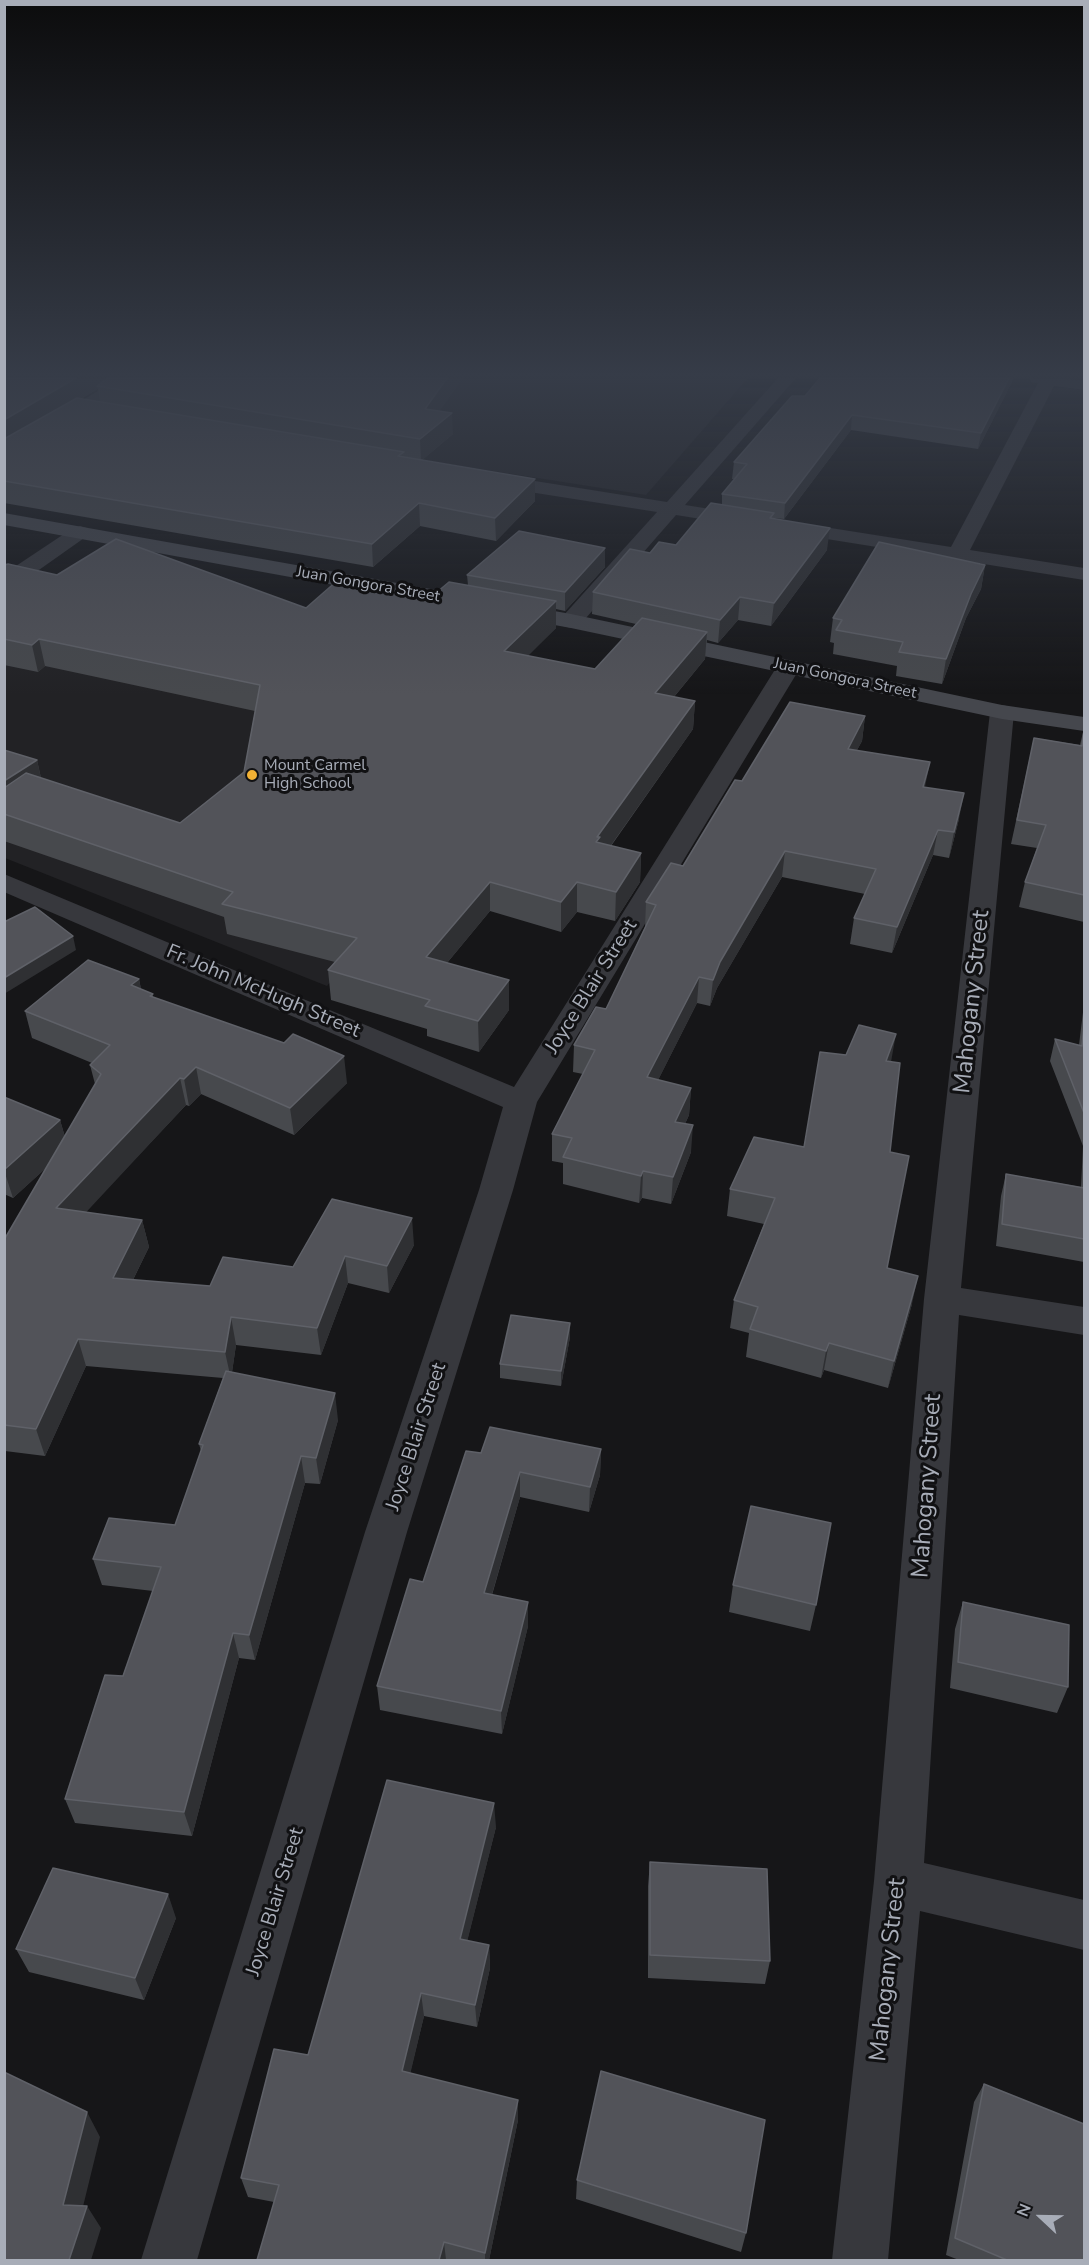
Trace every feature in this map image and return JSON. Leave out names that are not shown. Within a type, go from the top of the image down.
[{"type":"street","points":[[513,484],[672,511],[1084,574]]},
{"type":"street","points":[[571,621],[696,484]]},
{"type":"street","points":[[958,553],[991,484]]},
{"type":"street","name":"Juan Gongora Street","points":[[4,519],[571,621],[1002,712],[1084,724]]},
{"type":"street","points":[[4,584],[80,532]]},
{"type":"street","name":"Joyce Blair Street","points":[[169,2260],[386,1532],[496,1190],[521,1102],[788,668]]},
{"type":"street","name":"Mahogany Street","points":[[860,2260],[898,1881],[942,1299],[1002,712]]},
{"type":"street","name":"Fr. John McHugh Street","points":[[4,882],[521,1102]]},
{"type":"street","points":[[942,1299],[1084,1321]]},
{"type":"street","points":[[898,1881],[1084,1924]]},
{"type":"shaded area","points":[[574,484],[656,484],[646,495]]},
{"type":"shaded area","name":"Mount Carmel High School","points":[[4,600],[566,693],[327,986],[5,858]]},
{"type":"building","points":[[20,484],[530,484],[495,518],[419,503],[372,544]]},
{"type":"building","points":[[731,484],[800,484],[785,503],[722,494]]},
{"type":"building","points":[[711,503],[774,513],[770,518],[830,528],[774,603],[740,597],[720,620],[593,592],[630,549],[650,553],[659,542],[676,545]]},
{"type":"building","points":[[519,531],[605,548],[565,592],[467,575]]},
{"type":"building","points":[[116,539],[306,608],[338,580],[430,598],[449,582],[556,601],[504,651],[595,669],[642,618],[707,632],[655,693],[695,701],[597,837],[600,837],[596,842],[641,853],[616,892],[577,882],[561,902],[490,882],[426,957],[509,980],[478,1021],[425,1006],[430,1000],[328,970],[357,938],[222,904],[233,892],[4,814],[4,788],[26,773],[180,823],[244,772],[260,685],[39,639],[32,645],[4,639],[4,565],[57,575]]},
{"type":"building","points":[[879,542],[985,565],[971,594],[946,659],[899,652],[903,642],[836,630],[842,620],[833,618]]},
{"type":"building","points":[[790,702],[865,716],[848,749],[930,762],[923,787],[964,793],[954,832],[938,830],[897,927],[854,918],[876,869],[785,851],[720,962],[713,980],[699,977],[647,1077],[691,1088],[675,1122],[693,1125],[673,1177],[643,1171],[641,1176],[563,1157],[572,1138],[552,1134],[595,1050],[574,1045],[596,1007],[606,1009],[656,905],[646,902],[671,863],[683,866],[735,780],[742,781]]},
{"type":"building","points":[[1084,730],[1084,895],[1025,882],[1046,825],[1017,820],[1034,738],[1082,746]]},
{"type":"building","points":[[4,750],[37,760],[4,781]]},
{"type":"building","points":[[35,907],[73,936],[4,978],[4,922]]},
{"type":"building","points":[[88,960],[139,979],[131,985],[153,994],[150,996],[284,1043],[293,1034],[344,1056],[290,1108],[196,1067],[184,1079],[180,1078],[56,1208],[142,1220],[113,1278],[210,1286],[223,1257],[293,1267],[332,1199],[412,1218],[387,1266],[345,1256],[317,1328],[231,1317],[225,1352],[78,1339],[36,1429],[4,1425],[4,1240],[101,1074],[90,1065],[110,1045],[25,1011]]},
{"type":"building","points":[[859,1025],[896,1034],[886,1061],[900,1063],[890,1152],[909,1156],[887,1268],[918,1276],[894,1361],[829,1343],[826,1351],[750,1329],[758,1307],[734,1300],[775,1198],[730,1189],[754,1137],[804,1147],[820,1052],[846,1055]]},
{"type":"building","points":[[1084,1025],[1084,1113],[1055,1039],[1082,1046]]},
{"type":"building","points":[[4,1097],[60,1120],[4,1170]]},
{"type":"building","points":[[1006,1174],[1084,1188],[1084,1239],[1002,1224]]},
{"type":"building","points":[[511,1315],[570,1323],[561,1371],[500,1364]]},
{"type":"building","points":[[226,1371],[335,1393],[316,1458],[301,1456],[249,1635],[233,1633],[184,1812],[65,1799],[105,1675],[123,1676],[161,1567],[93,1559],[109,1518],[175,1525],[203,1445],[199,1444]]},
{"type":"building","points":[[490,1427],[601,1449],[590,1487],[520,1472],[484,1593],[528,1602],[501,1711],[377,1686],[410,1579],[423,1582],[466,1451],[481,1453]]},
{"type":"building","points":[[751,1506],[831,1523],[816,1605],[733,1585]]},
{"type":"building","points":[[963,1602],[1069,1625],[1068,1687],[958,1662]]},
{"type":"building","points":[[387,1780],[494,1803],[460,1939],[489,1945],[475,2005],[421,1993],[402,2071],[518,2100],[485,2253],[444,2242],[439,2260],[257,2260],[279,2185],[241,2178],[274,2049],[308,2055]]},
{"type":"building","points":[[650,1862],[767,1869],[770,1961],[650,1955]]},
{"type":"building","points":[[53,1868],[168,1894],[135,1978],[16,1949]]},
{"type":"building","points":[[601,2071],[765,2120],[746,2233],[577,2180]]},
{"type":"building","points":[[4,2072],[87,2112],[63,2205],[87,2206],[69,2260],[4,2260]]},
{"type":"building","points":[[984,2084],[1084,2124],[1084,2260],[1007,2260],[955,2238]]},
{"type":"place","name":"Mount Carmel High School","points":[[252,775]]}]
